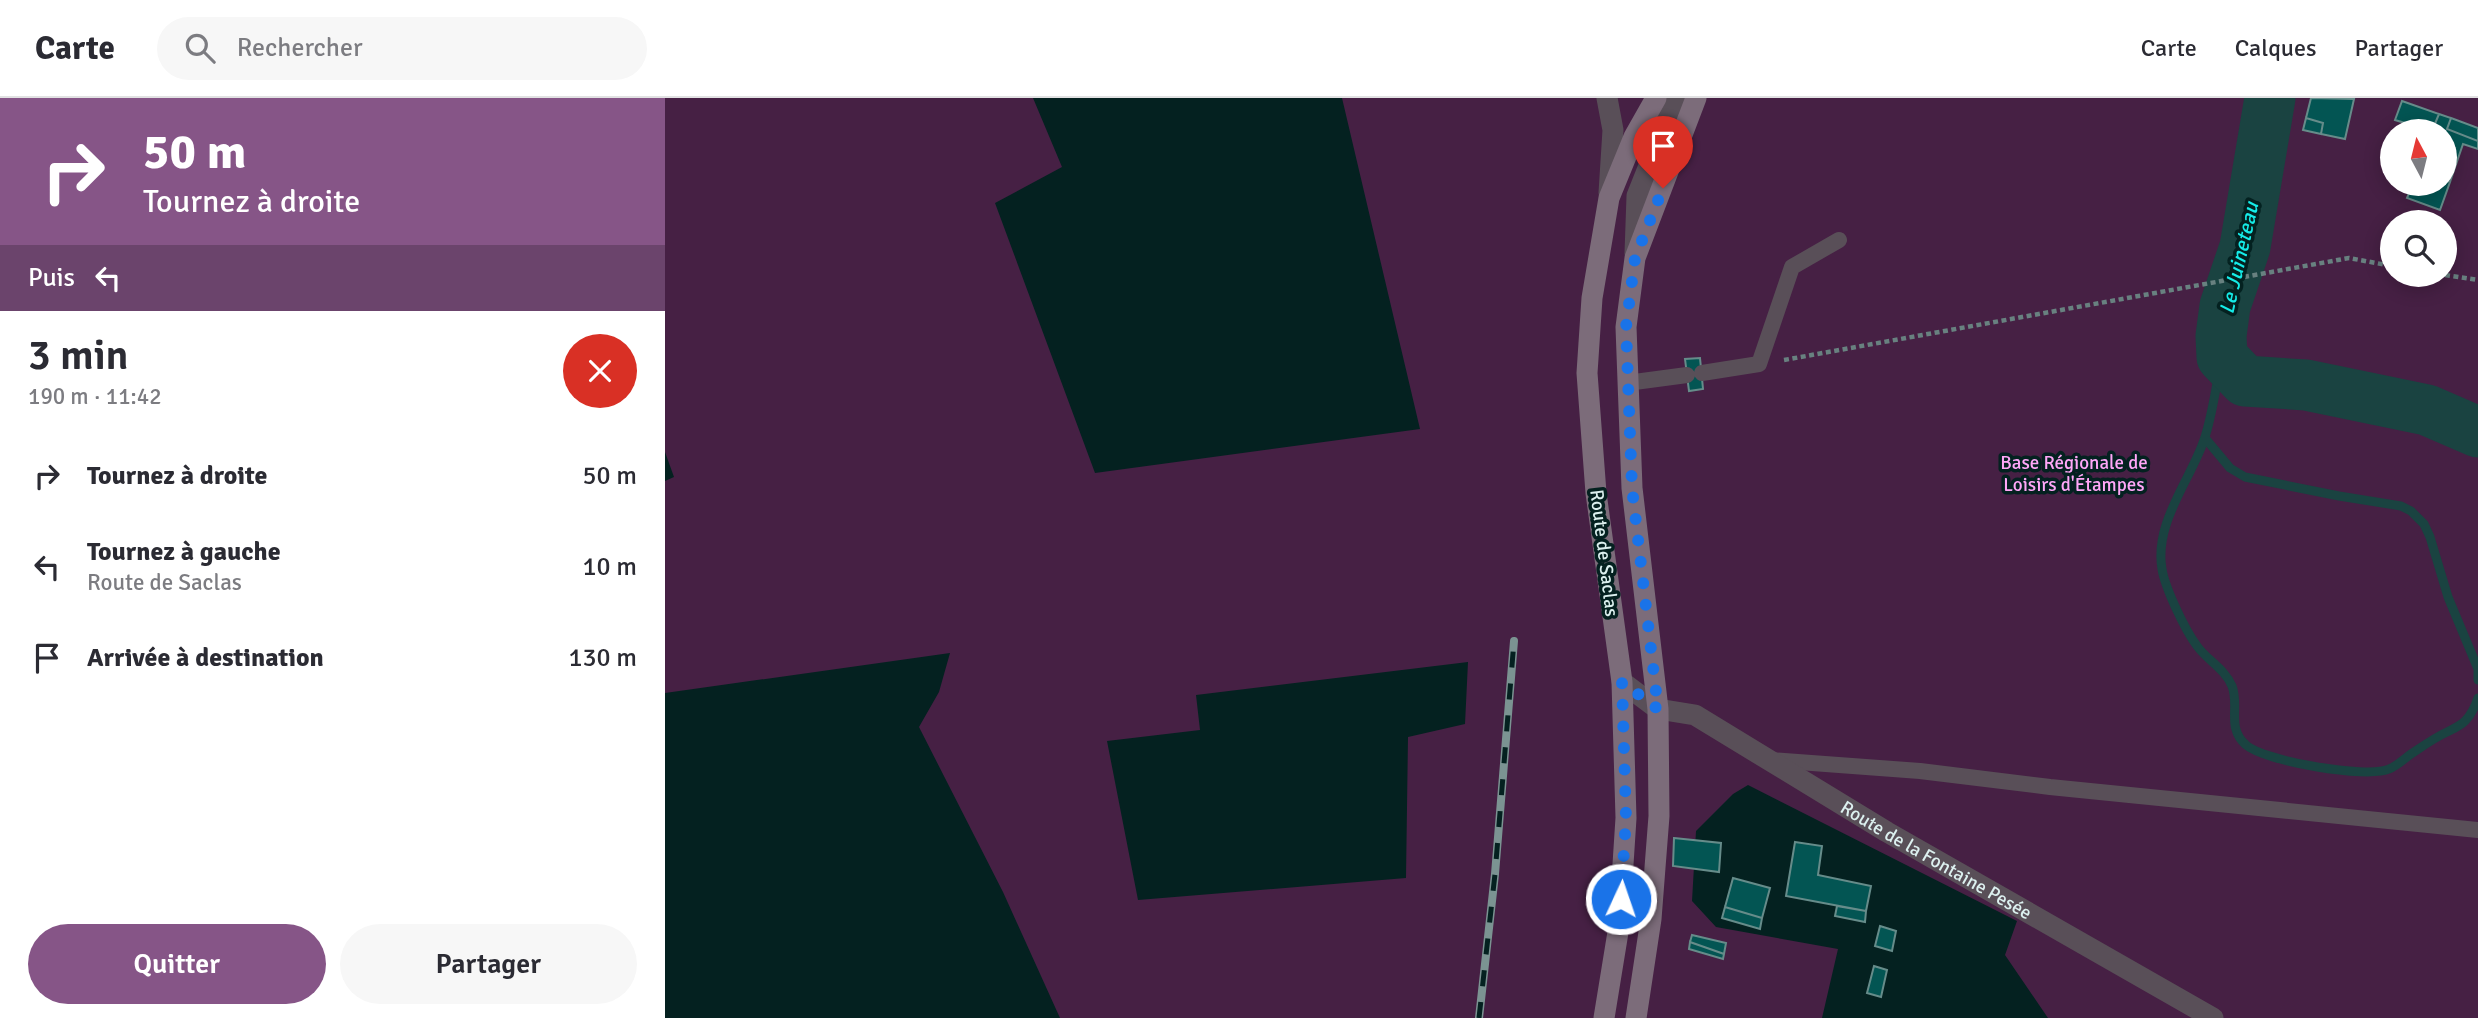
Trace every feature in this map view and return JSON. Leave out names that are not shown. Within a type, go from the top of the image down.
[{"type":"main road","name":"Route de Saclas","points":[[1604,1018],[1619,926],[1626,818],[1622,682],[1596,493],[1587,373],[1592,298],[1609,198],[1634,137],[1656,98]]},
{"type":"main road","name":"Route de Saclas","points":[[1636,1018],[1651,919],[1659,816],[1658,709],[1632,488],[1626,327],[1635,258],[1696,98]]},
{"type":"street","points":[[1607,98],[1612,130],[1609,198]]},
{"type":"street","points":[[1635,258],[1637,195],[1676,98]]},
{"type":"street","points":[[1622,682],[1658,709]]},
{"type":"street","name":"Route de la Fontaine Pesée","points":[[1658,709],[1695,715],[1887,832],[2213,1018]]},
{"type":"lane","points":[[1627,383],[1759,364],[1792,267],[1839,240]]},
{"type":"lane","points":[[1767,760],[1920,771],[2050,787],[2478,830]]},
{"type":"path","points":[[1759,364],[2349,258],[2380,264]]},
{"type":"path","points":[[2457,277],[2478,280]]},
{"type":"green space","name":"Base Régionale de Loisirs d'Étampes","points":[[665,98],[1033,98],[1062,167],[995,203],[1095,473],[1420,429],[1342,98],[2478,98],[2478,1018],[2048,1018],[2005,955],[2017,921],[1748,785],[1733,794],[1696,831],[1692,901],[1716,927],[1838,949],[1822,1018],[1060,1018],[1003,892],[919,727],[939,692],[950,653],[665,693],[665,481],[674,477],[665,452]],"holes":[[[1468,662],[1465,724],[1408,737],[1406,878],[1138,900],[1107,741],[1200,730],[1196,695]]]},
{"type":"building","points":[[2311,98],[2354,99],[2345,139],[2321,134],[2323,123],[2306,118]]},
{"type":"building","points":[[2402,101],[2439,114],[2437,119],[2395,119]]},
{"type":"building","points":[[2439,114],[2451,118],[2451,119],[2437,119]]},
{"type":"building","points":[[2306,118],[2323,123],[2321,134],[2303,130]]},
{"type":"building","points":[[2457,120],[2478,128],[2478,141],[2457,133]]},
{"type":"building","points":[[2457,133],[2478,141],[2478,149],[2463,144],[2457,162]]},
{"type":"building","points":[[2408,196],[2445,196],[2440,210],[2407,198]]},
{"type":"building","points":[[1700,358],[1703,389],[1689,391],[1685,359]]},
{"type":"building","points":[[1674,838],[1721,843],[1719,872],[1673,866]]},
{"type":"building","points":[[1795,842],[1822,846],[1818,875],[1871,886],[1866,911],[1786,896]]},
{"type":"building","points":[[1733,878],[1770,888],[1762,918],[1725,907]]},
{"type":"building","points":[[1837,906],[1866,911],[1865,922],[1835,916]]},
{"type":"building","points":[[1725,907],[1762,918],[1760,929],[1722,918]]},
{"type":"building","points":[[1880,926],[1896,931],[1892,951],[1875,946]]},
{"type":"building","points":[[1692,935],[1726,943],[1724,954],[1690,942]]},
{"type":"building","points":[[1690,942],[1724,954],[1723,959],[1689,949]]},
{"type":"building","points":[[1874,966],[1887,970],[1881,997],[1867,993]]},
{"type":"waterway","name":"Le Juineteau","points":[[2270,98],[2245,247],[2225,306],[2221,336],[2222,357],[2245,381],[2306,385],[2427,410],[2478,432]]},
{"type":"waterway","points":[[2222,357],[2207,430],[2168,519],[2161,552],[2164,577],[2181,620],[2197,646],[2232,686],[2235,724],[2240,738],[2256,751],[2316,767],[2360,772],[2389,769],[2461,724],[2471,713],[2478,698]]},
{"type":"waterway","points":[[2205,438],[2230,468],[2245,477],[2401,506],[2411,511],[2424,524],[2430,537],[2448,597],[2478,669],[2478,680]]},
{"type":"railway","points":[[1479,1018],[1495,874],[1514,641]]},
{"type":"route","points":[[1621,899],[1626,818],[1622,682],[1658,709],[1632,488],[1626,327],[1635,258],[1663,188]]}]
